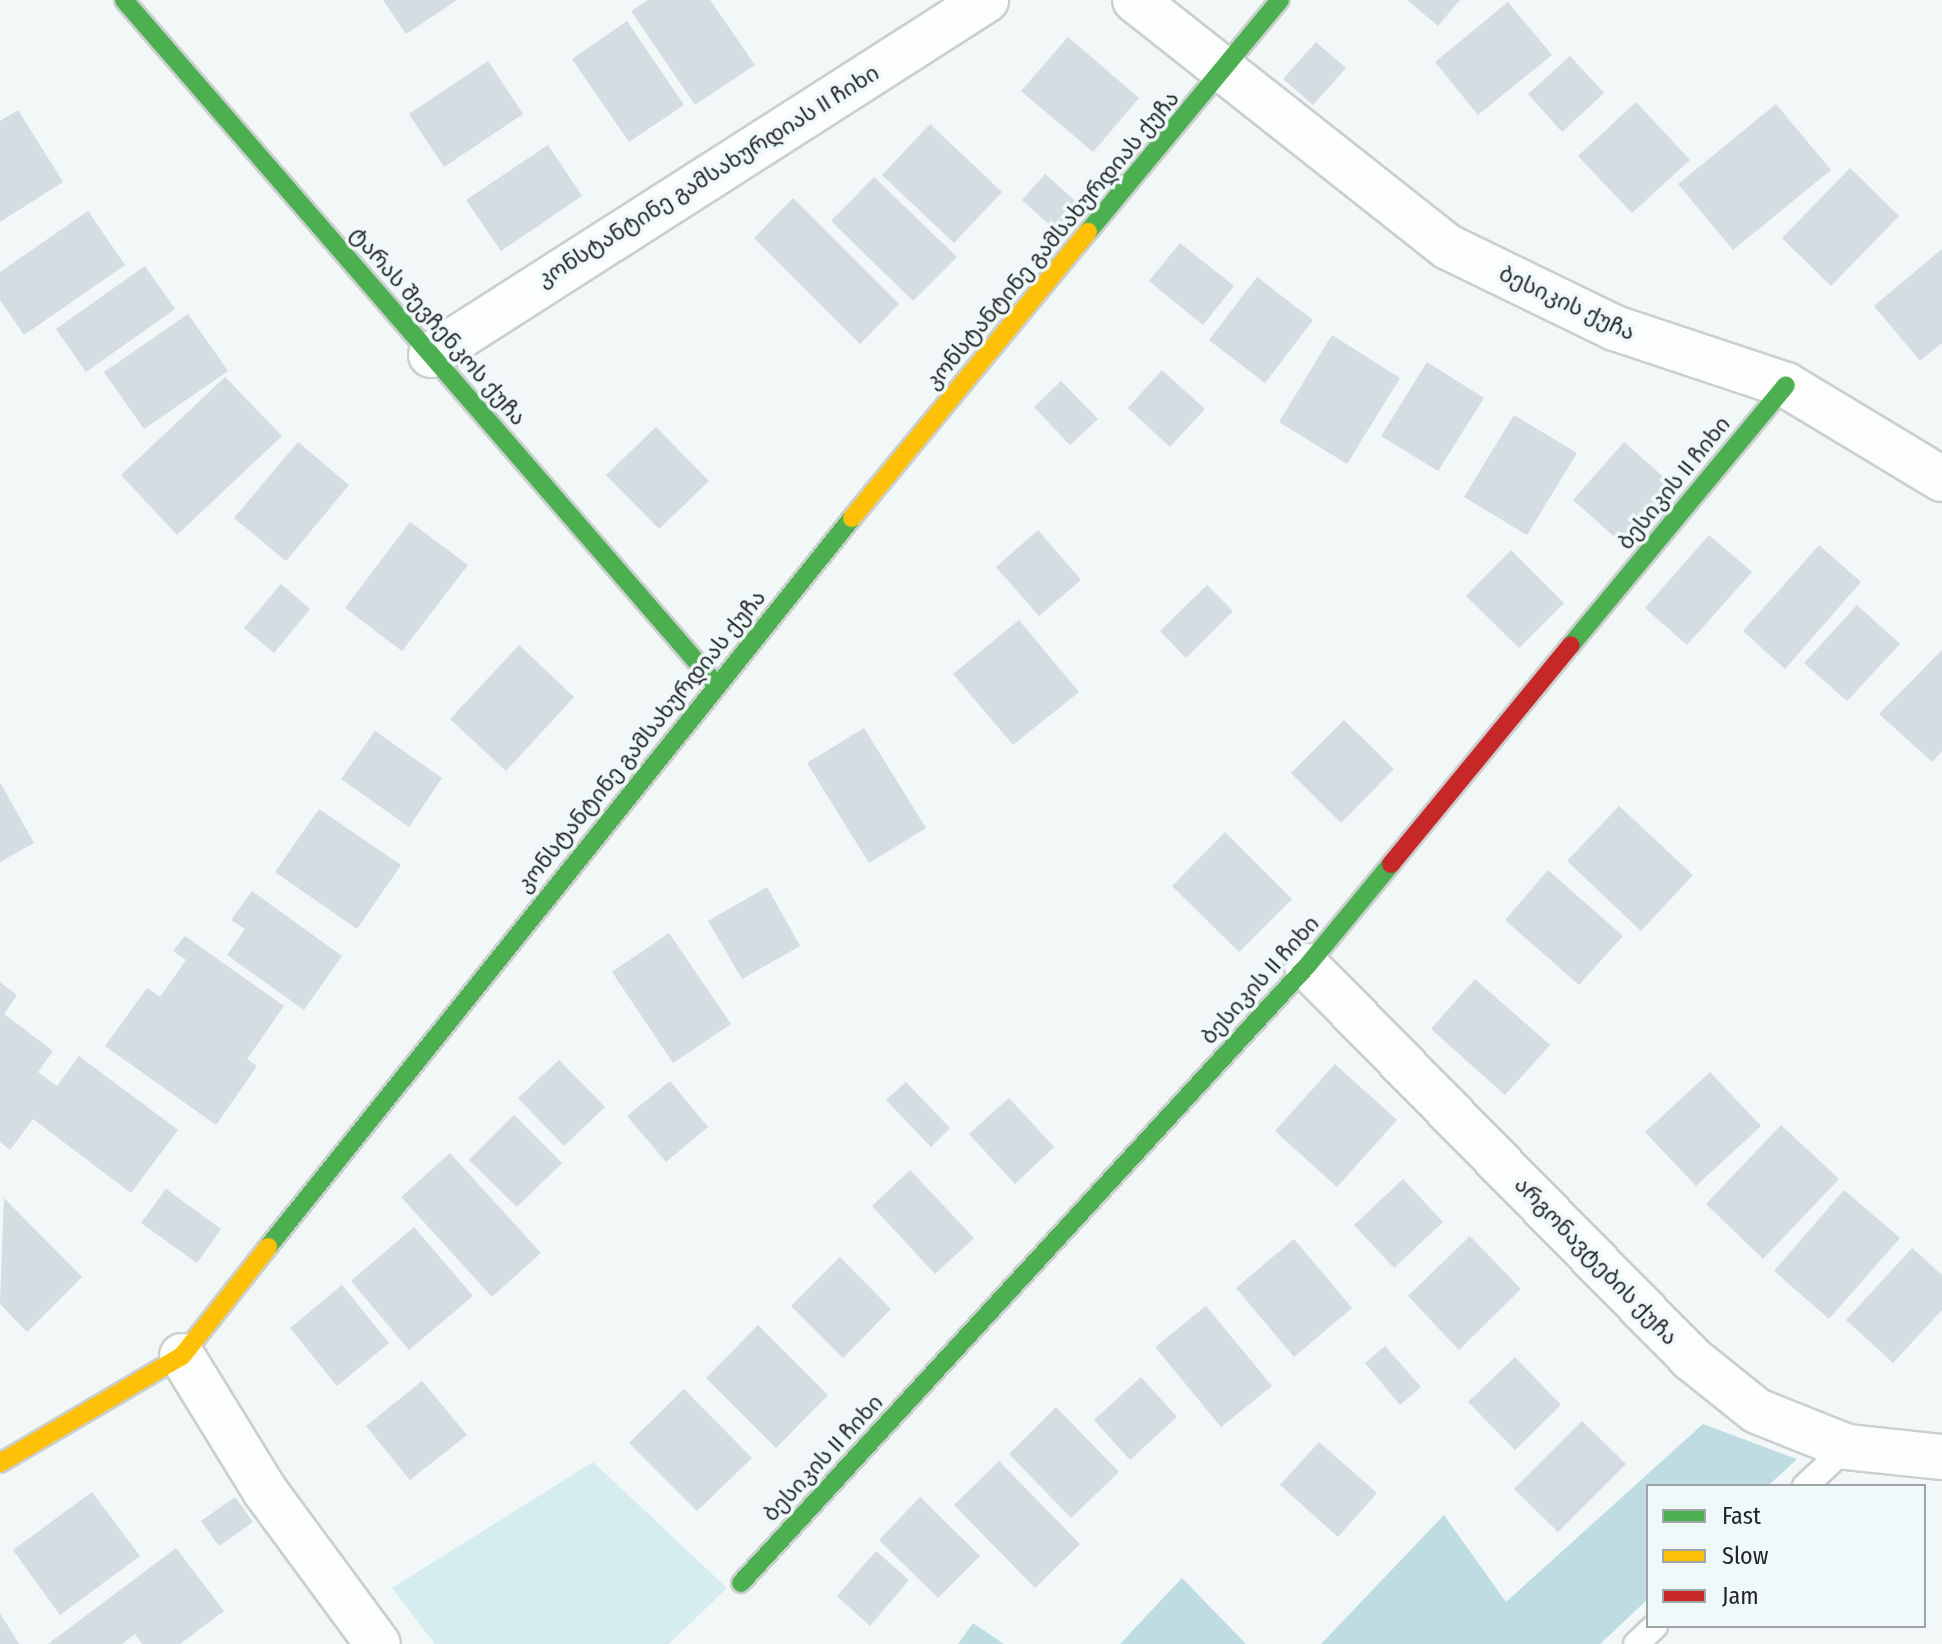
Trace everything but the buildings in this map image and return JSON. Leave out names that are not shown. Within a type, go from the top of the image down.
[{"type":"street","name":"ტარას შევჩენკოს ქუჩა","points":[[124,0],[715,683]]},
{"type":"street","name":"კონსტანტინე გამსახურდიას II ჩიხი","points":[[431,355],[986,0]]},
{"type":"street","points":[[1135,0],[1221,74]]},
{"type":"street","name":"კონსტანტინე გამსახურდიას ქუჩა","points":[[0,1463],[182,1356],[715,683],[1280,0]]},
{"type":"street","name":"ბესიკის ქუჩა","points":[[1221,74],[1448,247],[1615,328],[1786,385],[1942,479]]},
{"type":"street","name":"ბესიკის II ჩიხი","points":[[741,1583],[1307,966],[1786,385]]},
{"type":"street","name":"არგონავტების ქუჩა","points":[[1307,966],[1692,1359],[1757,1411],[1847,1447],[1942,1457]]},
{"type":"street","points":[[182,1356],[265,1491],[378,1644]]},
{"type":"lane","points":[[1807,1484],[1847,1447]]},
{"type":"lane","points":[[1636,1644],[1653,1628]]},
{"type":"shaded area","points":[[1703,1424],[1797,1459],[1770,1484],[1646,1484],[1646,1601],[1600,1644],[1321,1644],[1444,1515],[1506,1602]]},
{"type":"shaded area","points":[[593,1462],[727,1588],[669,1644],[435,1644],[392,1588]]},
{"type":"shaded area","points":[[1182,1578],[1246,1644],[1120,1644]]},
{"type":"shaded area","points":[[973,1623],[1004,1644],[958,1644]]},
{"type":"traffic: fast","points":[[124,0],[715,683]]},
{"type":"traffic: fast","points":[[1088,232],[1280,0]]},
{"type":"traffic: fast","points":[[1571,645],[1786,385]]},
{"type":"traffic: fast","points":[[268,1247],[852,518]]},
{"type":"traffic: fast","points":[[741,1583],[1307,966],[1391,864]]},
{"type":"traffic: slow","points":[[852,518],[1088,232]]},
{"type":"traffic: slow","points":[[0,1463],[182,1356],[268,1247]]},
{"type":"traffic: jam","points":[[1391,864],[1571,645]]}]
